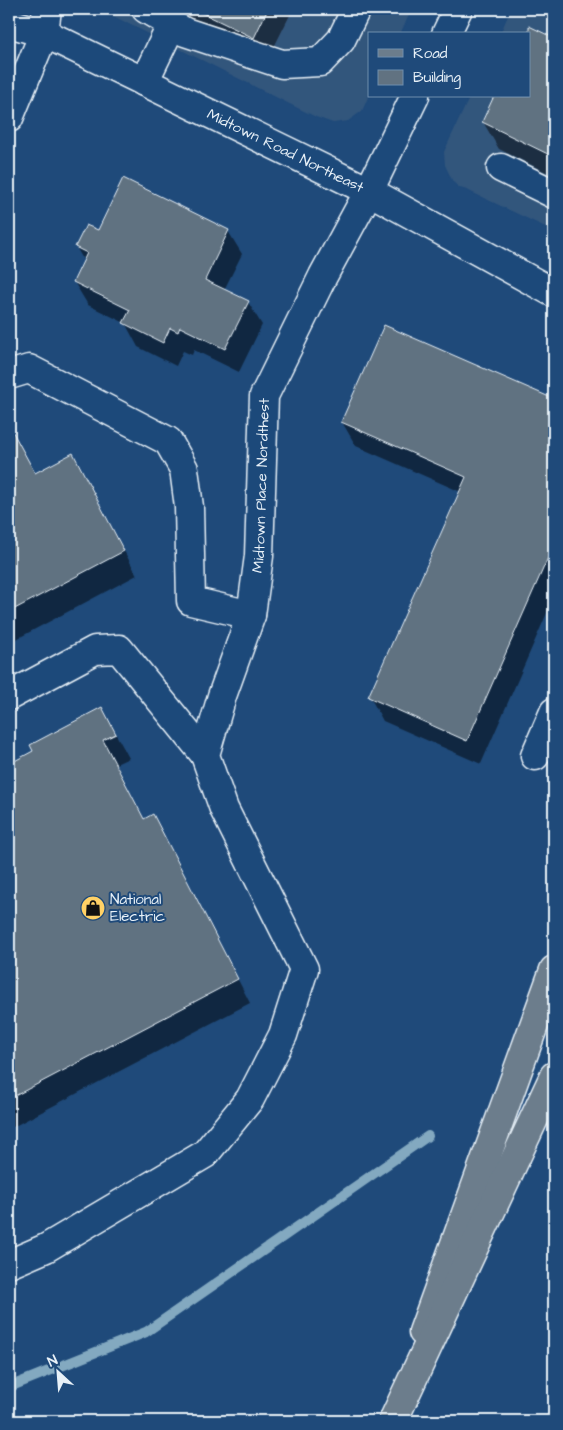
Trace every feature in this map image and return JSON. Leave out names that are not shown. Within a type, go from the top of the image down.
[{"type":"main road","points":[[392,1421],[554,970]]},
{"type":"main road","points":[[392,1421],[554,1076]]},
{"type":"street","points":[[146,9],[185,32],[282,64],[320,62],[341,40],[356,9]]},
{"type":"street","points":[[447,32],[458,9]]},
{"type":"street","points":[[9,118],[45,21]]},
{"type":"street","name":"Midtown Road Northeast","points":[[9,23],[45,21],[144,82],[368,191],[554,294]]},
{"type":"street","points":[[144,82],[172,24]]},
{"type":"street","name":"Midtown Place Nordthest","points":[[205,755],[222,696],[251,615],[259,556],[264,396],[414,98]]},
{"type":"street","points":[[501,168],[554,194]]},
{"type":"street","points":[[9,375],[29,369],[168,441],[184,469],[189,507],[190,601],[251,615]]},
{"type":"street","points":[[9,696],[95,650],[119,649],[205,755],[224,809],[304,969],[284,1035],[250,1099],[206,1154],[46,1248],[9,1264]]},
{"type":"street","points":[[535,756],[554,712]]},
{"type":"shaded area","points":[[99,9],[412,9],[401,32],[368,32],[368,97],[362,111],[348,121],[333,123],[316,117]]},
{"type":"shaded area","points":[[511,9],[554,9],[554,231],[460,188],[453,182],[445,165],[444,152],[469,98],[530,98],[530,32],[501,32]]},
{"type":"building","points":[[194,9],[268,9],[254,38]]},
{"type":"building","points":[[529,26],[554,38],[554,157],[482,122],[493,98],[530,98]]},
{"type":"building","points":[[123,178],[229,230],[205,280],[249,301],[225,349],[180,327],[178,332],[170,328],[163,343],[123,323],[130,310],[73,282],[87,253],[75,247],[86,225],[98,230]]},
{"type":"building","points":[[384,325],[554,399],[554,544],[467,741],[368,697],[466,477],[341,422]]},
{"type":"building","points":[[9,425],[35,473],[73,453],[124,551],[9,612]]},
{"type":"building","name":"National Electric","points":[[102,707],[116,734],[103,740],[144,819],[153,814],[238,979],[9,1099],[9,764],[33,751],[30,745]]},
{"type":"waterway","points":[[9,1387],[146,1332],[428,1136]]},
{"type":"place","name":"National Electric","points":[[93,908]]}]
